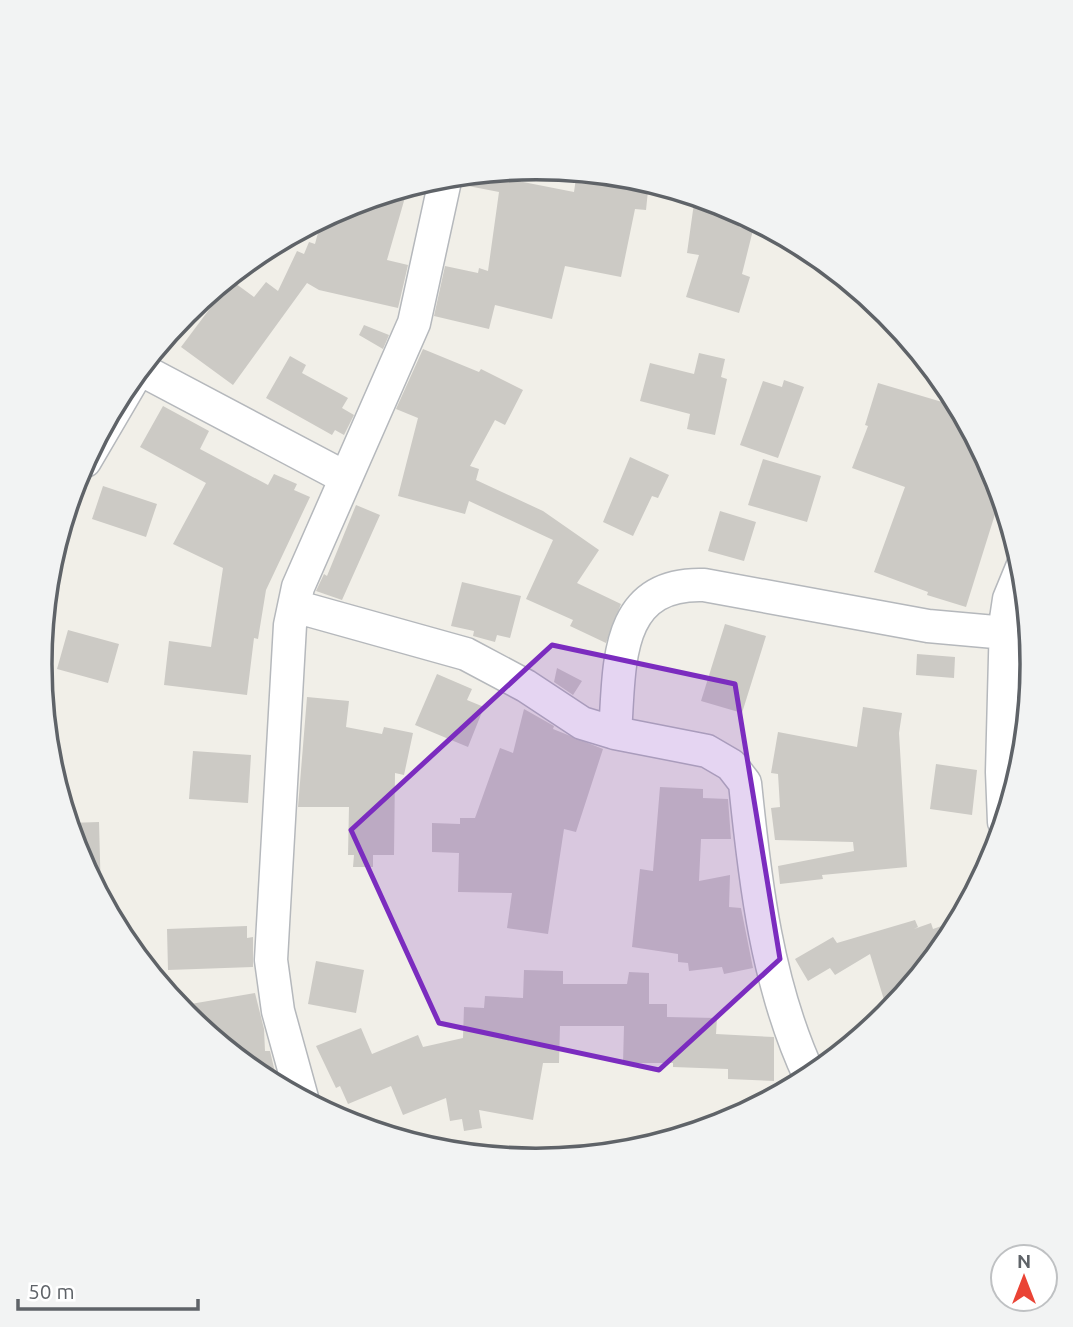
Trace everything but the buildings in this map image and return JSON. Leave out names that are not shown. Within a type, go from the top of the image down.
[{"type":"street","points":[[299,1085],[278,1011],[271,960],[290,625],[298,587],[414,323],[443,189]]},
{"type":"street","points":[[149,374],[346,478]]},
{"type":"street","points":[[615,733],[623,643],[629,623],[644,604],[666,589],[682,584],[704,585],[928,626],[1006,633]]},
{"type":"street","points":[[1003,793],[1006,633],[1009,599],[1014,587]]},
{"type":"street","points":[[294,606],[466,654],[526,686],[582,723],[615,733],[707,751],[731,765],[745,783],[768,951],[805,1066]]},
{"type":"highlighted area","points":[[552,645],[735,684],[780,959],[659,1070],[439,1023],[351,830]]}]
